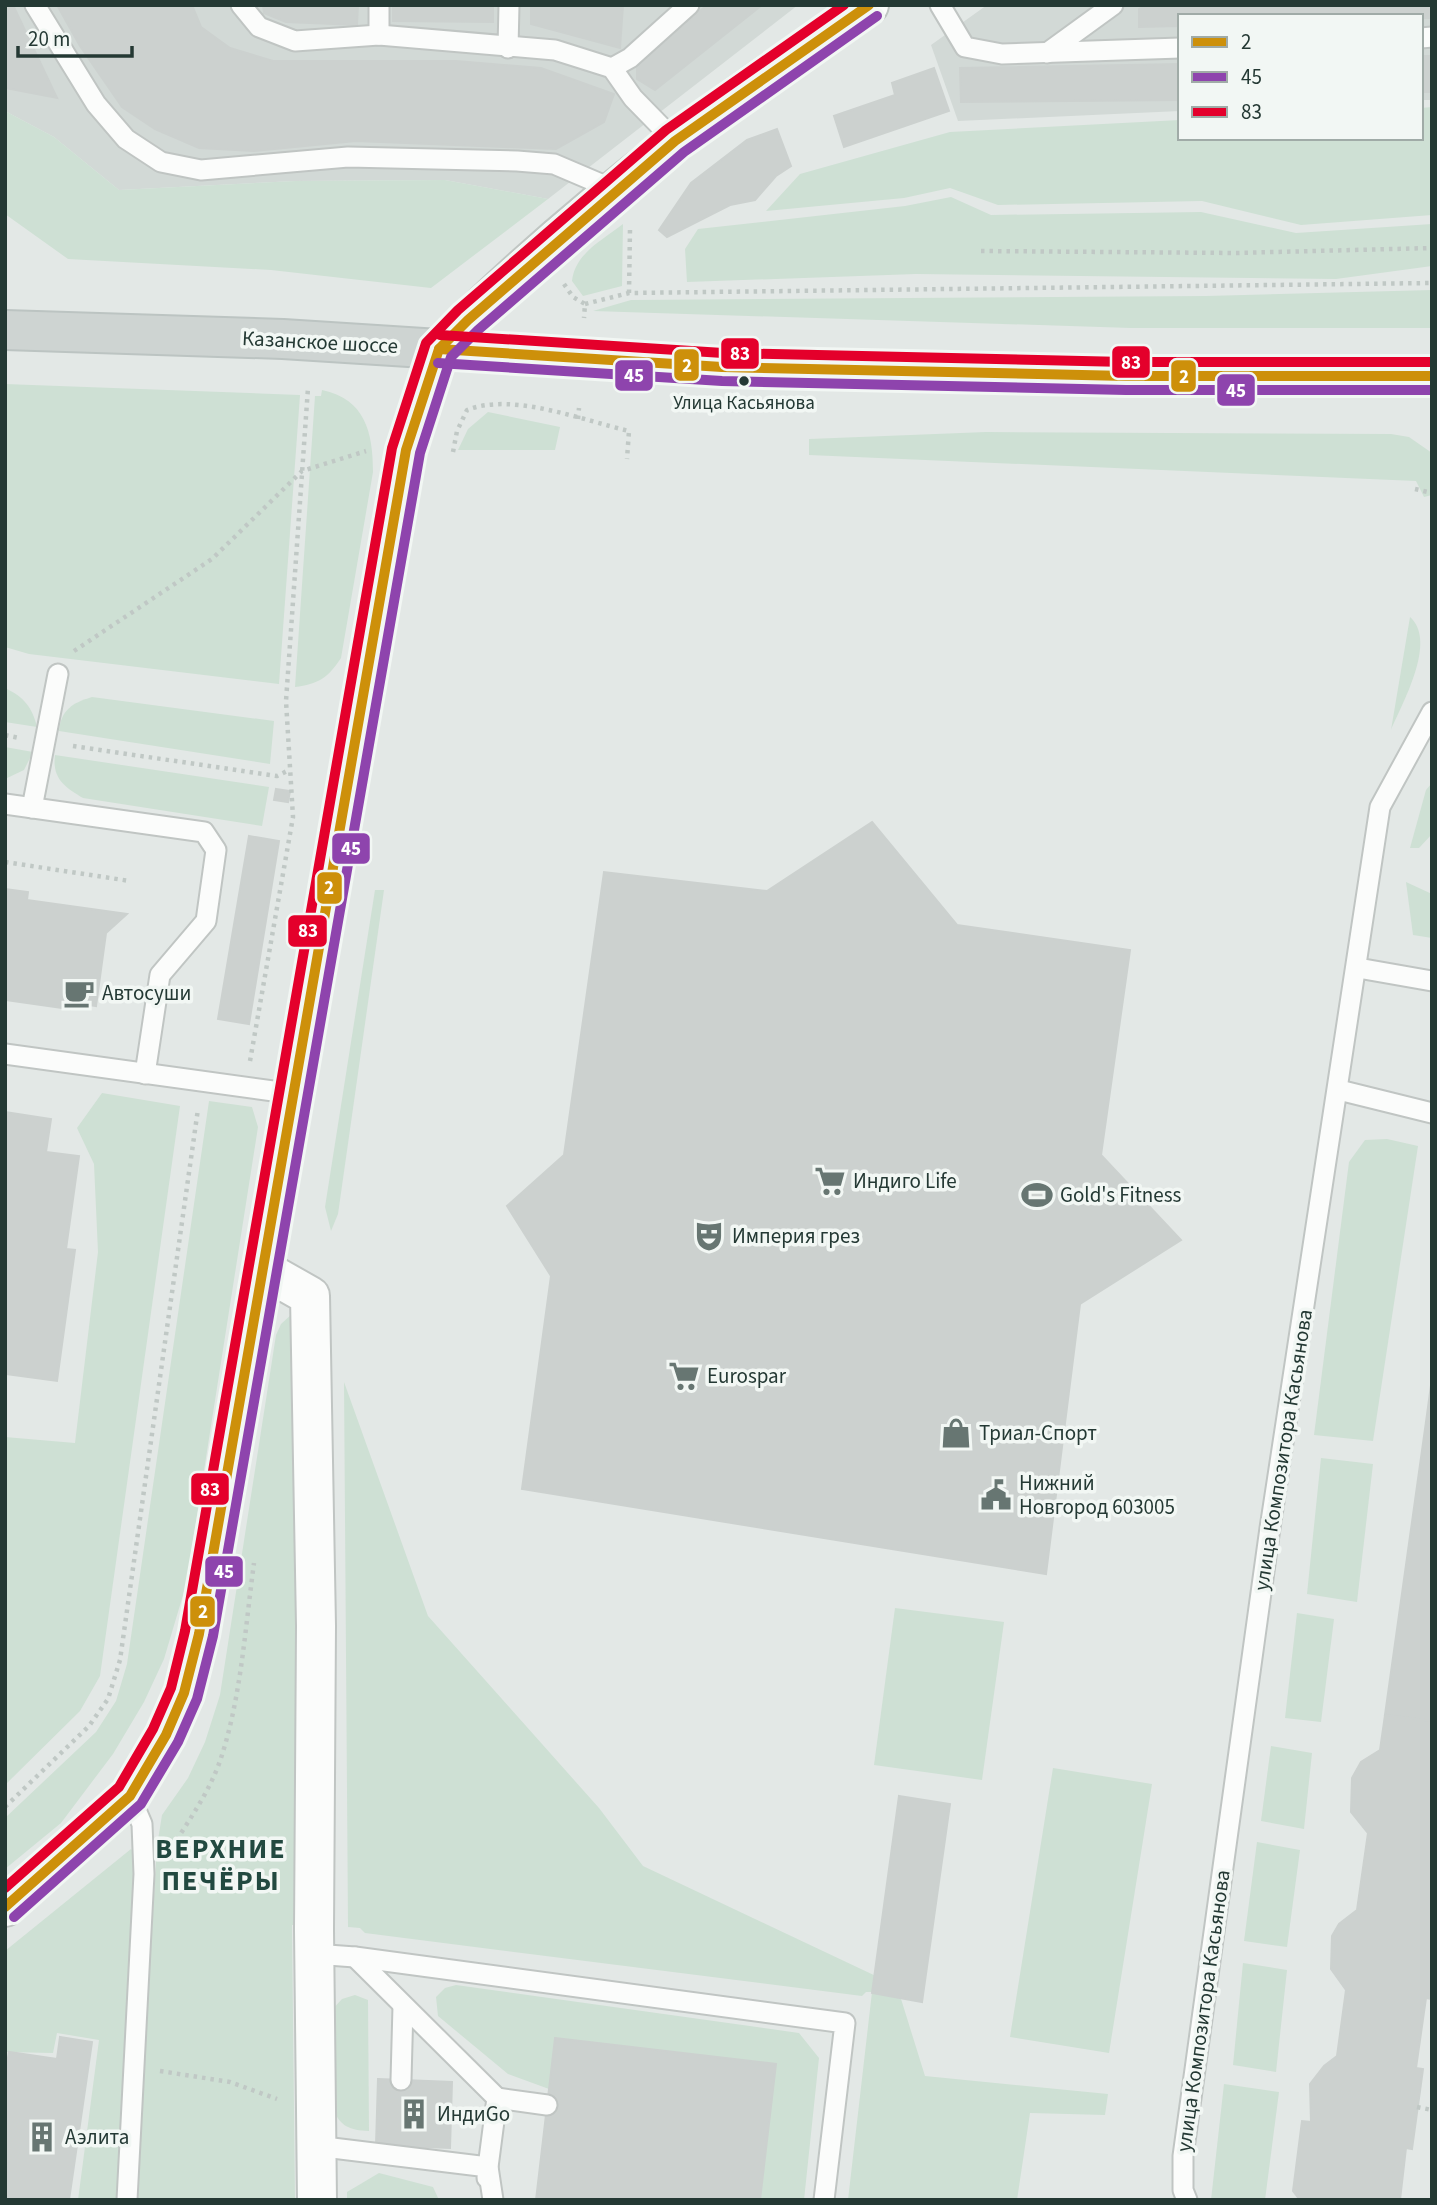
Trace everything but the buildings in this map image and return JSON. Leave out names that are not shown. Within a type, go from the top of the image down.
[{"type":"main road","name":"Казанское шоссе","points":[[5,330],[224,337],[722,367],[1126,376],[1432,376]]},
{"type":"street","points":[[5,1908],[130,1796],[166,1735],[184,1693],[199,1634],[406,450],[439,349],[468,320],[622,207],[675,141],[869,5]]},
{"type":"street","points":[[264,1270],[310,1296],[316,1626],[314,1954],[317,2200]]},
{"type":"lane","points":[[35,5],[96,104],[126,139],[161,162],[201,170],[348,157],[554,164],[622,207]]},
{"type":"lane","points":[[241,5],[259,27],[295,41],[379,35],[555,50],[612,68],[633,98],[675,141]]},
{"type":"lane","points":[[379,5],[379,35]]},
{"type":"lane","points":[[508,48],[509,5]]},
{"type":"lane","points":[[612,68],[630,58],[689,5]]},
{"type":"lane","points":[[940,5],[965,47],[1002,54],[1178,48]]},
{"type":"lane","points":[[1047,53],[1113,5]]},
{"type":"lane","points":[[32,808],[47,742],[58,674]]},
{"type":"lane","name":"улица Композитора Касьянова","points":[[1187,2200],[1183,2190],[1182,2155],[1270,1528],[1358,968],[1380,807],[1432,712]]},
{"type":"lane","points":[[5,804],[204,832],[216,850],[206,921],[160,975],[145,1074]]},
{"type":"lane","points":[[1358,968],[1432,981]]},
{"type":"lane","points":[[5,1054],[295,1094]]},
{"type":"lane","points":[[1339,1090],[1432,1113]]},
{"type":"lane","points":[[127,2200],[144,1874],[142,1824],[130,1796]]},
{"type":"lane","points":[[314,1954],[355,1956],[845,2023],[824,2200]]},
{"type":"lane","points":[[355,1956],[403,2007],[497,2098],[547,2105]]},
{"type":"lane","points":[[401,2080],[403,2007]]},
{"type":"lane","points":[[485,2200],[497,2098]]},
{"type":"lane","points":[[316,2146],[488,2167]]},
{"type":"lane","points":[[488,2167],[493,2200]]},
{"type":"path","points":[[622,207],[629,293]]},
{"type":"path","points":[[981,251],[1235,253],[1432,248]]},
{"type":"path","points":[[585,303],[629,293],[1432,283]]},
{"type":"path","points":[[246,1086],[293,817],[286,701],[308,388]]},
{"type":"path","points":[[453,452],[457,432],[467,410],[485,403],[512,404],[629,430],[627,459]]},
{"type":"path","points":[[578,419],[579,408]]},
{"type":"path","points":[[58,674],[63,658],[212,559],[302,471],[373,449]]},
{"type":"path","points":[[1415,489],[1432,493]]},
{"type":"path","points":[[5,735],[277,776],[289,770]]},
{"type":"path","points":[[5,862],[130,881]]},
{"type":"path","points":[[5,1807],[89,1726],[108,1699],[120,1660],[202,1080]]},
{"type":"path","points":[[135,2068],[230,2082],[287,2102]]},
{"type":"path","points":[[1418,2107],[1432,2110]]},
{"type":"shaded area","points":[[5,5],[798,5],[548,199],[445,180],[295,181],[119,190],[54,137],[5,111]]},
{"type":"shaded area","points":[[987,5],[1432,5],[1432,100],[1423,100],[1423,14],[1178,14],[1178,111],[958,121],[931,45]]},
{"type":"green space","points":[[1432,107],[1432,215],[1301,225],[1202,201],[998,205],[950,188],[904,198],[766,211],[800,174],[950,132],[1178,120],[1178,140],[1423,140],[1423,108]]},
{"type":"green space","points":[[5,111],[54,137],[119,190],[295,181],[445,180],[548,199],[431,288],[271,270],[68,259],[5,214]]},
{"type":"green space","points":[[951,197],[991,215],[1201,212],[1296,233],[1432,224],[1432,266],[1336,279],[916,274],[687,282],[685,249],[698,229],[905,206]]},
{"type":"green space","points":[[623,224],[622,286],[583,296],[572,281],[578,263],[591,248]]},
{"type":"green space","points":[[1432,290],[1432,328],[1131,328],[593,311],[631,300],[1206,296]]},
{"type":"green space","points":[[5,384],[300,395],[279,684],[29,654],[5,647]]},
{"type":"green space","points":[[322,390],[337,394],[348,401],[364,419],[371,444],[373,472],[341,658],[322,679],[295,687],[315,396],[321,396]]},
{"type":"green space","points":[[488,412],[560,427],[555,450],[458,450],[468,429]]},
{"type":"green space","points":[[986,432],[1391,434],[1409,437],[1432,453],[1432,495],[1424,497],[1416,481],[809,455],[809,439]]},
{"type":"green space","points":[[1410,617],[1417,628],[1419,655],[1416,671],[1391,730]]},
{"type":"green space","points":[[5,688],[26,703],[37,727],[5,722]]},
{"type":"green space","points":[[92,697],[274,721],[270,764],[59,731],[62,718],[69,708]]},
{"type":"green space","points":[[5,747],[33,752],[24,770],[5,779]]},
{"type":"green space","points":[[55,755],[269,787],[262,826],[83,798],[61,781],[55,770]]},
{"type":"green space","points":[[1432,783],[1432,834],[1419,848],[1410,848],[1426,790]]},
{"type":"green space","points":[[1406,882],[1432,894],[1432,938],[1413,935]]},
{"type":"green space","points":[[375,890],[384,890],[338,1214],[331,1231],[325,1207]]},
{"type":"green space","points":[[102,1093],[180,1106],[100,1676],[80,1711],[5,1785],[5,1437],[75,1443],[98,1252],[94,1164],[77,1128]]},
{"type":"green space","points":[[209,1101],[252,1107],[258,1127],[186,1585],[164,1659],[144,1702],[113,1754],[61,1823],[5,1869],[5,1818],[96,1732],[116,1701],[127,1664]]},
{"type":"green space","points":[[1387,1139],[1418,1146],[1373,1441],[1314,1435],[1349,1162],[1365,1140]]},
{"type":"green space","points":[[292,1314],[301,1925],[292,1925],[295,2200],[136,2200],[157,1846],[162,1815],[188,1778],[205,1742],[220,1695],[276,1335],[281,1324]]},
{"type":"green space","points":[[344,1382],[428,1616],[599,1808],[643,1866],[897,1986],[925,2076],[1108,2094],[1105,2115],[1030,2113],[1017,2200],[848,2200],[872,1992],[866,1992],[862,1996],[365,1933],[360,1928],[348,1927]]},
{"type":"green space","points":[[1321,1458],[1373,1464],[1357,1602],[1307,1594]]},
{"type":"green space","points":[[895,1608],[1004,1622],[982,1780],[874,1765]]},
{"type":"green space","points":[[1297,1613],[1334,1619],[1321,1722],[1285,1718]]},
{"type":"green space","points":[[1271,1746],[1312,1753],[1304,1829],[1261,1821]]},
{"type":"green space","points":[[1053,1768],[1152,1784],[1109,2053],[1010,2037]]},
{"type":"green space","points":[[1257,1842],[1300,1850],[1287,1947],[1244,1941]]},
{"type":"green space","points":[[131,1849],[139,1859],[121,2200],[78,2200],[99,2040],[57,2033],[53,2053],[5,2052],[5,1951]]},
{"type":"green space","points":[[1243,1963],[1287,1970],[1276,2072],[1233,2065]]},
{"type":"green space","points":[[456,1985],[799,2033],[819,2058],[804,2200],[760,2200],[549,2089],[508,2074],[438,2016],[436,1997],[445,1988]]},
{"type":"green space","points":[[355,1995],[368,2000],[369,2131],[346,2126],[332,2108],[331,2011],[342,1999]]},
{"type":"green space","points":[[1224,2084],[1279,2092],[1265,2200],[1211,2200]]},
{"type":"green space","points":[[379,2173],[433,2187],[439,2200],[347,2200],[347,2192]]},
{"type":"transit line","name":"83","points":[[5,1888],[119,1787],[153,1729],[171,1688],[185,1631],[392,448],[426,343],[458,310],[666,130],[844,5]]},
{"type":"transit line","name":"2","points":[[5,1907],[130,1796],[166,1735],[184,1693],[199,1634],[406,450],[439,349],[468,320],[675,141],[869,5]]},
{"type":"transit line","name":"45","points":[[14,1917],[141,1804],[178,1742],[197,1699],[213,1636],[420,453],[451,357],[478,330],[684,152],[877,16]]},
{"type":"transit line","name":"83","points":[[440,335],[723,353],[1126,362],[1432,362]]},
{"type":"transit line","name":"2","points":[[439,349],[722,367],[1126,376],[1432,376]]},
{"type":"transit line","name":"45","points":[[438,363],[722,381],[1126,390],[1432,390]]},
{"type":"place","name":"Улица Касьянова","points":[[744,381]]},
{"type":"place","name":"Автосуши","points":[[79,993]]},
{"type":"place","name":"Индиго Life","points":[[830,1181]]},
{"type":"place","name":"Gold's Fitness","points":[[1037,1195]]},
{"type":"place","name":"Империя грез","points":[[709,1236]]},
{"type":"place","name":"Eurospar","points":[[684,1376]]},
{"type":"place","name":"Триал-Спорт","points":[[956,1433]]},
{"type":"place","name":"Нижний Новгород 603005","points":[[996,1495]]},
{"type":"place","name":"ИндиGo","points":[[414,2114]]},
{"type":"place","name":"Аэлита","points":[[42,2137]]},
{"type":"district","name":"ВЕРХНИЕ ПЕЧЁРЫ","points":[[221,1864]]}]
